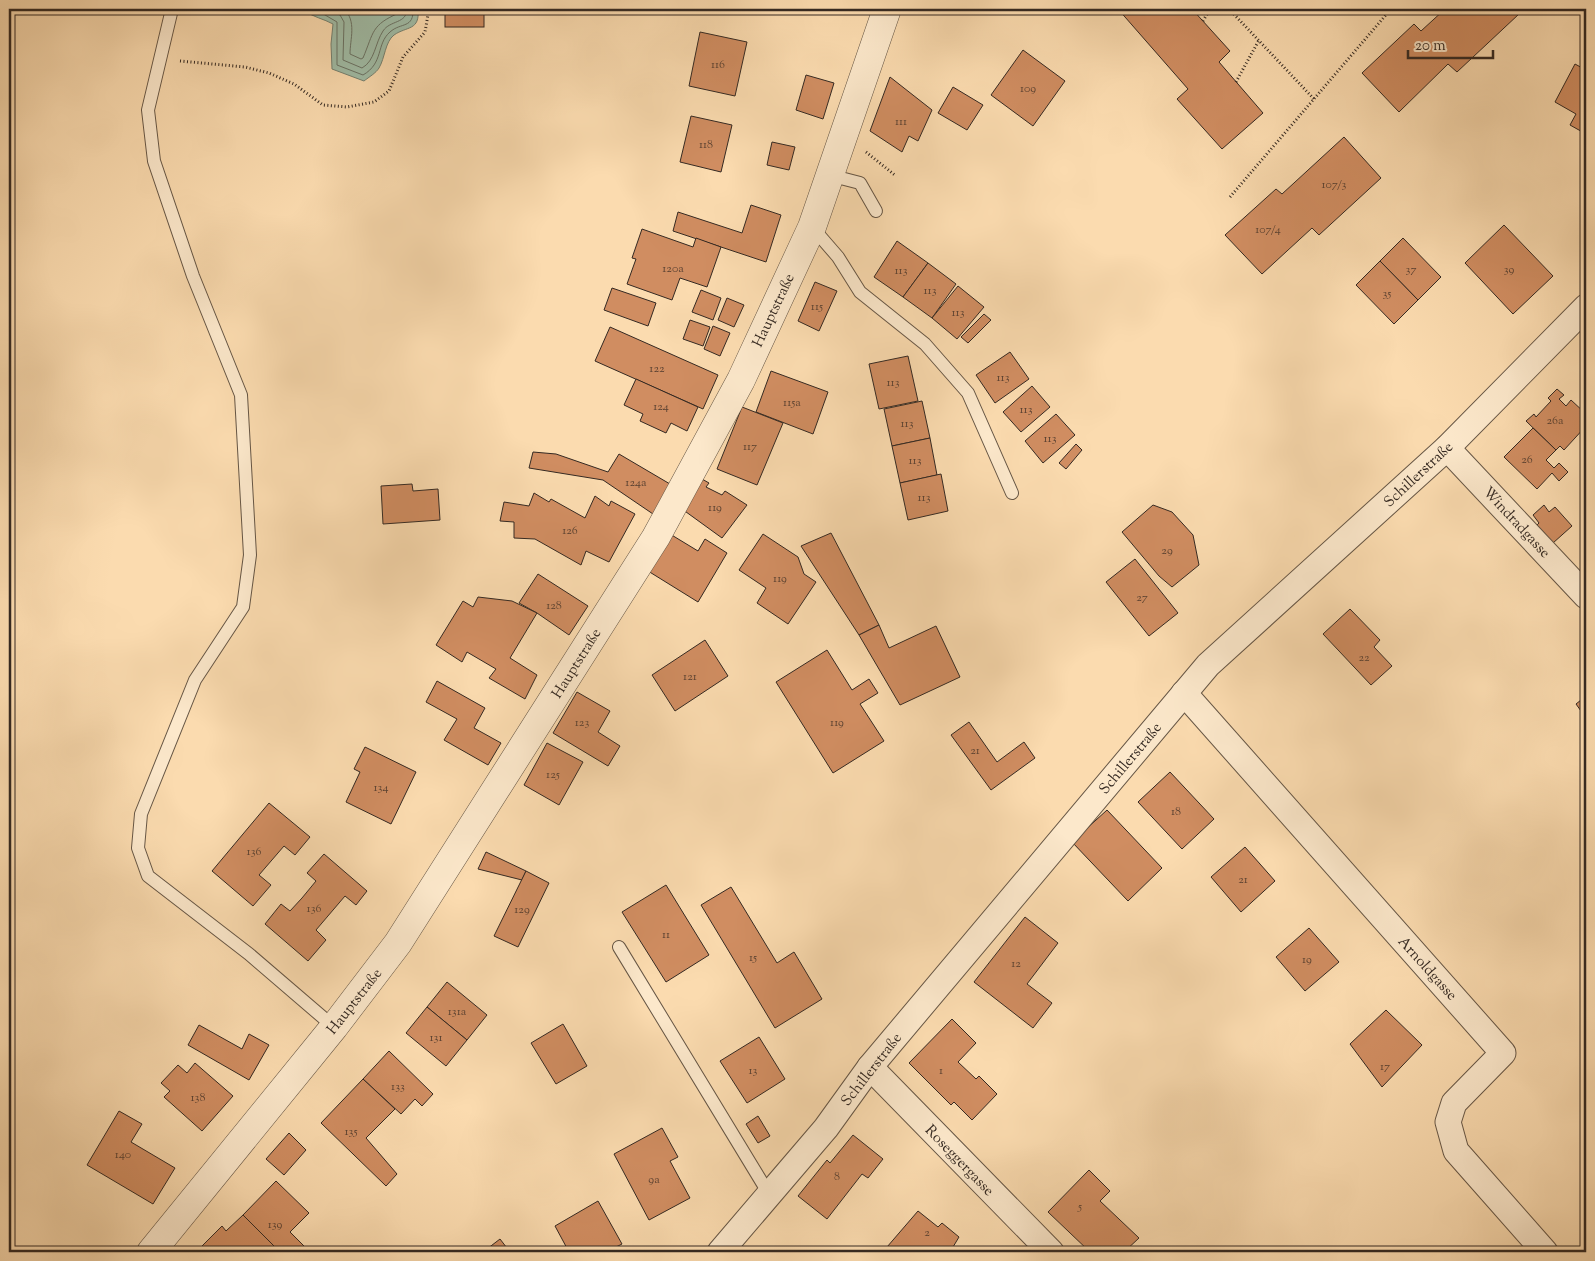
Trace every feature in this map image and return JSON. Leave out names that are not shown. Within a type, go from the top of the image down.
[{"type":"street","name":"Hauptstraße","points":[[151,1252],[334,1027],[398,944],[656,537],[741,380],[812,227],[887,9]]},
{"type":"street","name":"Schillerstraße","points":[[720,1252],[826,1128],[870,1067],[1208,665],[1447,448],[1586,307]]},
{"type":"street","name":"Windradgasse","points":[[1447,448],[1586,596]]},
{"type":"street","name":"Arnoldgasse","points":[[1184,693],[1503,1053],[1454,1103],[1448,1122],[1456,1151],[1545,1252]]},
{"type":"street","name":"Roseggergasse","points":[[870,1067],[1051,1252]]},
{"type":"lane","points":[[172,9],[148,110],[154,162],[193,276],[241,395],[250,556],[243,607],[195,680],[141,814],[138,848],[148,876],[248,954],[334,1027]]},
{"type":"lane","points":[[829,175],[860,183],[876,211]]},
{"type":"lane","points":[[812,227],[838,257],[860,292],[925,344],[968,394],[1012,493]]},
{"type":"lane","points":[[619,947],[770,1194]]},
{"type":"path","points":[[196,62],[245,67],[269,73],[294,84],[323,105],[347,107],[374,102],[389,91],[403,57],[425,32],[429,9]]},
{"type":"path","points":[[1203,21],[1210,9]]},
{"type":"path","points":[[1229,9],[1314,99]]},
{"type":"path","points":[[1230,197],[1391,9]]},
{"type":"path","points":[[1236,82],[1259,40]]},
{"type":"path","points":[[876,159],[896,176]]},
{"type":"water","points":[[304,9],[418,9],[418,16],[415,25],[391,38],[379,68],[364,81],[332,69],[331,44],[333,24],[311,15]]},
{"type":"building","points":[[445,9],[484,9],[484,27],[445,27]]},
{"type":"building","points":[[1118,9],[1192,9],[1230,51],[1219,62],[1263,113],[1222,149],[1177,99],[1188,89]]},
{"type":"building","points":[[1445,9],[1514,9],[1519,14],[1457,72],[1448,64],[1399,112],[1362,73],[1414,24],[1421,31]]},
{"type":"building","points":[[700,32],[747,42],[735,96],[689,86]]},
{"type":"building","points":[[1023,50],[1065,81],[1033,126],[991,95]]},
{"type":"building","points":[[1575,64],[1586,70],[1586,134],[1570,125],[1576,114],[1555,102]]},
{"type":"building","points":[[806,75],[834,83],[823,119],[796,110]]},
{"type":"building","points":[[890,77],[932,110],[918,141],[909,136],[902,152],[870,131]]},
{"type":"building","points":[[953,87],[983,105],[967,130],[938,113]]},
{"type":"building","points":[[691,116],[732,125],[721,172],[680,162]]},
{"type":"building","points":[[1344,137],[1381,178],[1319,235],[1312,228],[1262,274],[1225,235],[1276,189],[1282,194]]},
{"type":"building","points":[[772,142],[795,147],[789,170],[767,165]]},
{"type":"building","points":[[751,205],[781,215],[766,262],[673,231],[678,212],[742,233]]},
{"type":"building","points":[[1504,225],[1553,276],[1513,314],[1465,263]]},
{"type":"building","points":[[642,229],[693,247],[696,238],[721,247],[707,287],[680,278],[672,300],[627,284],[636,259],[632,258]]},
{"type":"building","points":[[1403,238],[1441,277],[1418,300],[1380,261]]},
{"type":"building","points":[[897,241],[928,263],[903,297],[874,277]]},
{"type":"building","points":[[1380,261],[1418,300],[1394,324],[1356,285]]},
{"type":"building","points":[[928,263],[956,284],[932,318],[903,297]]},
{"type":"building","points":[[815,282],[837,291],[819,331],[798,321]]},
{"type":"building","points":[[958,286],[984,307],[957,339],[932,318]]},
{"type":"building","points":[[612,288],[656,303],[648,326],[604,310]]},
{"type":"building","points":[[701,290],[721,298],[713,320],[692,312]]},
{"type":"building","points":[[727,298],[744,305],[734,327],[718,320]]},
{"type":"building","points":[[984,314],[991,320],[968,343],[961,337]]},
{"type":"building","points":[[690,320],[710,327],[703,346],[683,339]]},
{"type":"building","points":[[713,326],[730,333],[720,356],[704,349]]},
{"type":"building","points":[[610,327],[718,375],[703,409],[595,361]]},
{"type":"building","points":[[1010,352],[1029,379],[995,403],[976,375]]},
{"type":"building","points":[[908,356],[918,401],[879,409],[869,364]]},
{"type":"building","points":[[771,371],[828,392],[813,434],[756,412]]},
{"type":"building","points":[[636,379],[698,407],[687,431],[671,423],[666,433],[640,421],[643,414],[624,405]]},
{"type":"building","points":[[1032,386],[1050,407],[1021,432],[1003,412]]},
{"type":"building","points":[[1557,389],[1564,395],[1559,399],[1566,406],[1571,400],[1585,413],[1581,419],[1586,426],[1564,450],[1560,446],[1556,450],[1526,421],[1534,414],[1536,417],[1551,401],[1548,398]]},
{"type":"building","points":[[922,401],[930,438],[892,446],[884,409]]},
{"type":"building","points":[[742,407],[783,423],[757,485],[717,469]]},
{"type":"building","points":[[1056,414],[1075,435],[1043,463],[1025,441]]},
{"type":"building","points":[[1533,428],[1556,450],[1546,460],[1554,468],[1559,463],[1568,472],[1559,481],[1552,473],[1537,489],[1504,457]]},
{"type":"building","points":[[930,438],[937,475],[900,483],[892,446]]},
{"type":"building","points":[[1076,444],[1082,450],[1066,469],[1059,463]]},
{"type":"building","points":[[533,452],[556,454],[608,472],[619,454],[670,484],[653,514],[603,480],[529,468]]},
{"type":"building","points":[[941,474],[948,511],[908,520],[900,483]]},
{"type":"building","points":[[702,479],[709,483],[706,487],[722,495],[725,491],[747,505],[722,538],[682,509]]},
{"type":"building","points":[[412,484],[413,491],[438,489],[440,520],[383,524],[381,486]]},
{"type":"building","points":[[534,493],[549,502],[551,499],[585,518],[595,496],[609,506],[611,501],[635,514],[609,562],[586,551],[581,565],[535,539],[514,538],[514,522],[500,521],[504,502],[529,506]]},
{"type":"building","points":[[1153,505],[1172,512],[1193,535],[1199,565],[1172,587],[1159,576],[1122,532]]},
{"type":"building","points":[[1544,505],[1549,512],[1555,507],[1572,526],[1553,543],[1537,525],[1539,523],[1533,515]]},
{"type":"building","points":[[831,533],[879,625],[859,635],[801,546]]},
{"type":"building","points":[[670,534],[698,551],[705,539],[727,553],[698,602],[648,571]]},
{"type":"building","points":[[763,534],[798,557],[804,574],[816,582],[788,624],[757,603],[766,588],[739,570]]},
{"type":"building","points":[[1135,559],[1178,613],[1149,636],[1106,582]]},
{"type":"building","points":[[538,574],[588,606],[569,635],[519,603]]},
{"type":"building","points":[[478,597],[512,601],[537,613],[510,658],[537,675],[525,699],[489,678],[496,669],[467,652],[462,662],[436,645],[463,601],[473,607]]},
{"type":"building","points":[[1350,609],[1380,640],[1374,647],[1392,666],[1371,685],[1323,634]]},
{"type":"building","points":[[879,625],[889,648],[936,626],[960,677],[900,705],[859,635]]},
{"type":"building","points":[[705,640],[728,676],[675,711],[652,675]]},
{"type":"building","points":[[827,650],[852,690],[869,679],[878,693],[860,704],[884,741],[833,773],[776,682]]},
{"type":"building","points":[[437,681],[485,708],[474,728],[501,743],[488,765],[444,740],[457,719],[426,702]]},
{"type":"building","points":[[577,692],[610,711],[598,732],[620,746],[608,766],[553,733]]},
{"type":"building","points":[[1586,696],[1586,718],[1576,704]]},
{"type":"building","points":[[969,722],[997,762],[1024,742],[1035,758],[991,790],[951,735]]},
{"type":"building","points":[[547,743],[583,762],[559,805],[524,785]]},
{"type":"building","points":[[365,747],[416,772],[391,824],[346,802],[360,772],[354,769]]},
{"type":"building","points":[[1170,772],[1214,819],[1182,849],[1138,802]]},
{"type":"building","points":[[269,803],[310,837],[295,855],[284,846],[259,875],[271,885],[253,906],[212,871]]},
{"type":"building","points":[[1107,810],[1162,868],[1128,901],[1072,842]]},
{"type":"building","points":[[1245,847],[1275,881],[1241,912],[1211,877]]},
{"type":"building","points":[[486,852],[526,871],[522,880],[478,869]]},
{"type":"building","points":[[324,854],[367,891],[356,905],[345,896],[316,930],[326,940],[308,961],[265,924],[281,904],[290,911],[302,898],[316,881],[307,873]]},
{"type":"building","points":[[526,871],[549,883],[518,947],[494,936]]},
{"type":"building","points":[[666,885],[709,955],[666,982],[622,912]]},
{"type":"building","points":[[731,887],[777,963],[794,952],[822,999],[775,1028],[701,905]]},
{"type":"building","points":[[1025,917],[1058,943],[1027,984],[1052,1003],[1033,1028],[974,982]]},
{"type":"building","points":[[1309,928],[1339,962],[1305,991],[1276,957]]},
{"type":"building","points":[[447,982],[487,1015],[467,1040],[427,1007]]},
{"type":"building","points":[[427,1007],[467,1040],[446,1066],[406,1033]]},
{"type":"building","points":[[1386,1010],[1422,1045],[1382,1087],[1350,1044]]},
{"type":"building","points":[[952,1019],[976,1043],[958,1062],[976,1079],[979,1076],[997,1094],[972,1120],[954,1102],[951,1105],[909,1063]]},
{"type":"building","points":[[563,1024],[587,1066],[556,1084],[531,1043]]},
{"type":"building","points":[[199,1025],[242,1049],[249,1034],[269,1045],[249,1080],[188,1045]]},
{"type":"building","points":[[759,1037],[785,1079],[747,1103],[720,1061]]},
{"type":"building","points":[[389,1051],[433,1094],[422,1106],[415,1099],[401,1114],[363,1079]]},
{"type":"building","points":[[195,1063],[233,1096],[202,1131],[164,1097],[170,1091],[161,1083],[178,1065],[187,1073]]},
{"type":"building","points":[[363,1079],[395,1109],[366,1138],[397,1174],[386,1186],[321,1123]]},
{"type":"building","points":[[119,1111],[142,1124],[131,1142],[175,1168],[153,1204],[87,1165]]},
{"type":"building","points":[[758,1116],[770,1136],[758,1143],[746,1124]]},
{"type":"building","points":[[662,1128],[678,1157],[670,1161],[690,1198],[649,1220],[614,1154]]},
{"type":"building","points":[[289,1133],[306,1150],[284,1175],[266,1159]]},
{"type":"building","points":[[853,1135],[883,1159],[868,1178],[862,1174],[827,1219],[798,1196],[827,1160],[830,1163]]},
{"type":"building","points":[[1089,1170],[1110,1191],[1100,1201],[1139,1238],[1124,1252],[1090,1252],[1048,1212]]},
{"type":"building","points":[[276,1181],[309,1213],[290,1232],[310,1252],[280,1252],[243,1215]]},
{"type":"building","points":[[598,1201],[622,1244],[606,1252],[569,1252],[555,1226]]},
{"type":"building","points":[[918,1211],[938,1227],[942,1223],[959,1237],[950,1252],[893,1252],[887,1247]]},
{"type":"building","points":[[243,1215],[280,1252],[208,1252],[202,1246],[222,1226],[226,1231]]},
{"type":"building","points":[[500,1239],[510,1252],[483,1252]]}]
